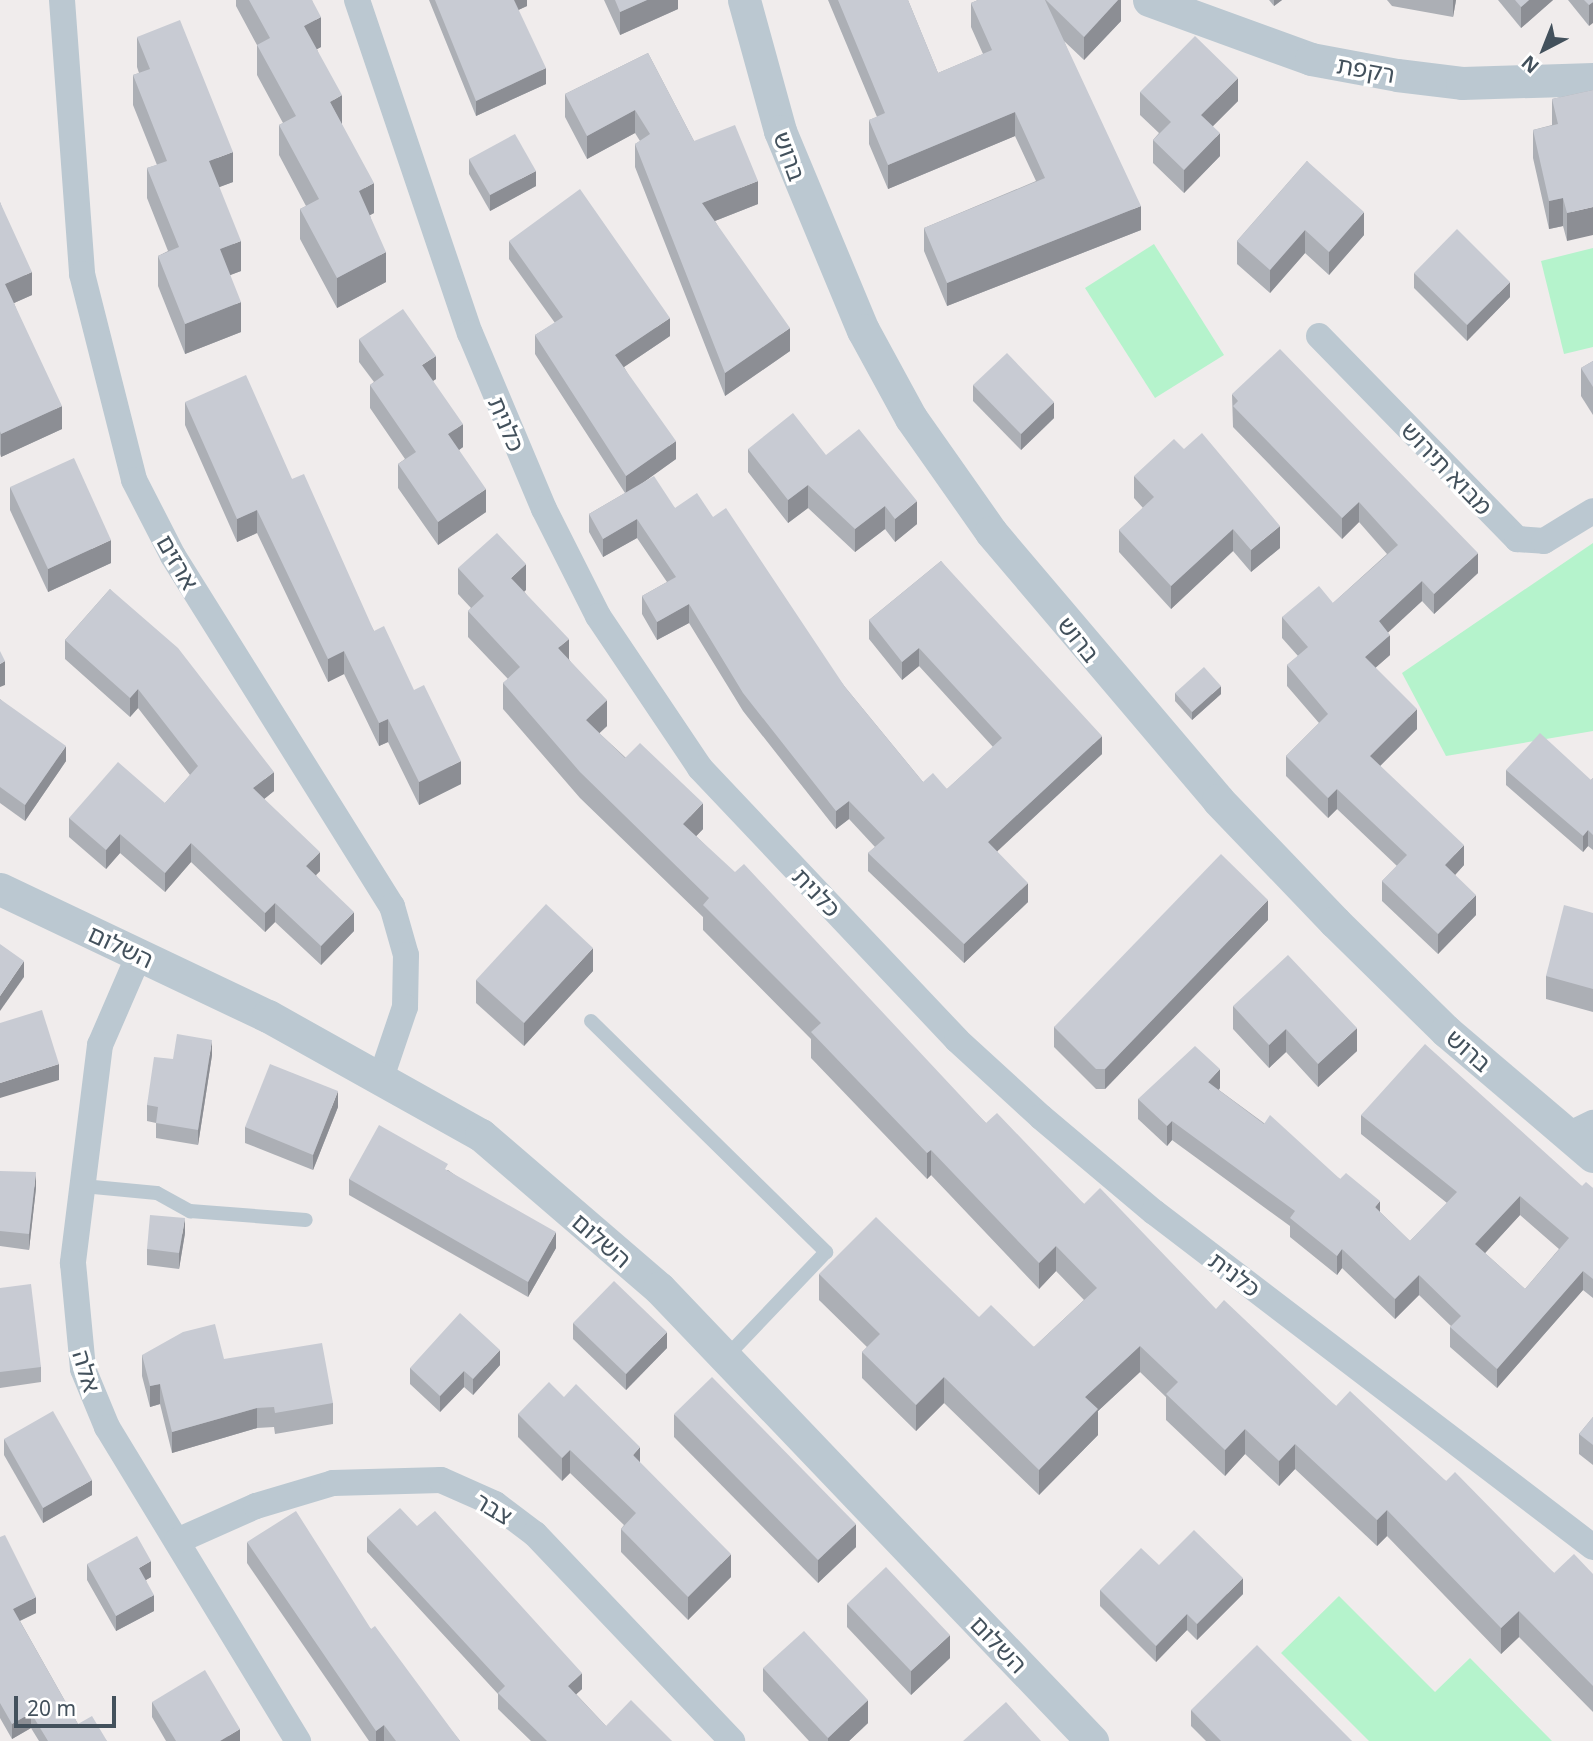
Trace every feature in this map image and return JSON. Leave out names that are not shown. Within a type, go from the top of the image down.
[{"type":"street","name":"ארזים","points":[[62,0],[82,274],[134,480],[187,579],[392,906],[406,955],[405,1007],[382,1075]]},
{"type":"street","name":"כלנית","points":[[357,0],[470,333],[544,509],[598,616],[701,768],[957,1040],[1041,1117],[1154,1212],[1593,1547]]},
{"type":"street","name":"ברוש","points":[[744,0],[780,131],[863,330],[911,418],[991,532],[1218,800],[1446,1031],[1580,1129],[1593,1156]]},
{"type":"street","name":"רקפת","points":[[1149,0],[1311,59],[1397,75],[1462,83],[1593,79]]},
{"type":"street","name":"מבוא תירוש","points":[[1319,336],[1517,539],[1544,541],[1593,511]]},
{"type":"street","name":"השלום","points":[[0,889],[382,1075],[481,1135],[659,1288],[1092,1741]]},
{"type":"street","name":"אלה","points":[[139,955],[100,1045],[73,1263],[83,1369],[107,1427],[298,1741]]},
{"type":"street","name":"צבר","points":[[177,1541],[256,1506],[333,1483],[441,1480],[495,1504],[535,1534],[732,1741]]},
{"type":"lane","points":[[590,1021],[826,1252],[725,1357]]},
{"type":"lane","points":[[83,1186],[157,1193],[190,1210],[306,1220]]},
{"type":"green space","points":[[1154,244],[1224,355],[1155,398],[1085,288]]},
{"type":"green space","points":[[1593,248],[1593,347],[1564,354],[1541,261]]},
{"type":"green space","points":[[1593,543],[1593,731],[1446,756],[1402,673]]},
{"type":"green space","points":[[1339,1596],[1435,1692],[1470,1658],[1552,1741],[1369,1741],[1281,1653]]},
{"type":"building","points":[[249,0],[312,0],[321,17],[304,26],[342,95],[330,102],[374,183],[359,191],[386,252],[337,278],[300,209],[319,199],[279,125],[296,116],[257,45],[270,38]]},
{"type":"building","points":[[435,0],[514,0],[546,68],[476,101]]},
{"type":"building","points":[[615,0],[647,0],[620,12]]},
{"type":"building","points":[[838,0],[908,0],[938,73],[992,50],[971,3],[978,0],[1045,0],[1141,206],[947,283],[924,228],[1045,178],[1015,112],[888,165],[869,120],[885,113]]},
{"type":"building","points":[[1046,0],[1118,0],[1084,37]]},
{"type":"building","points":[[1515,0],[1529,0],[1521,7]]},
{"type":"building","points":[[180,20],[233,152],[209,161],[241,241],[220,249],[241,302],[185,324],[158,256],[179,247],[147,168],[167,161],[133,75],[150,69],[137,37]]},
{"type":"building","points":[[1195,36],[1238,78],[1201,115],[1220,133],[1184,170],[1153,140],[1171,122],[1140,92]]},
{"type":"building","points":[[648,53],[694,141],[735,125],[758,181],[702,203],[790,328],[725,373],[635,144],[650,134],[635,110],[587,136],[565,94]]},
{"type":"building","points":[[1593,90],[1593,207],[1567,213],[1563,198],[1549,201],[1533,130],[1558,124],[1552,99]]},
{"type":"building","points":[[515,134],[536,171],[490,195],[469,159]]},
{"type":"building","points":[[1307,161],[1364,212],[1329,252],[1305,230],[1270,270],[1237,241]]},
{"type":"building","points":[[580,189],[670,318],[615,355],[676,441],[626,476],[535,335],[563,317],[509,241]]},
{"type":"building","points":[[0,202],[32,272],[5,284],[62,406],[1,434],[0,431]]},
{"type":"building","points":[[1457,229],[1510,282],[1467,325],[1414,273]]},
{"type":"building","points":[[403,309],[436,356],[422,365],[463,424],[448,434],[486,489],[438,522],[398,464],[416,452],[370,385],[384,375],[359,339]]},
{"type":"building","points":[[1280,349],[1478,553],[1434,594],[1422,581],[1379,621],[1390,635],[1365,657],[1417,709],[1370,756],[1464,845],[1445,865],[1476,895],[1438,934],[1382,881],[1407,855],[1337,789],[1328,798],[1286,756],[1328,714],[1287,665],[1308,647],[1282,617],[1319,586],[1333,603],[1398,545],[1359,502],[1342,518],[1233,406],[1238,401],[1232,394]]},
{"type":"building","points":[[1007,353],[1054,402],[1021,434],[973,385]]},
{"type":"building","points":[[1593,361],[1593,387],[1581,368]]},
{"type":"building","points":[[246,375],[292,479],[304,474],[374,631],[384,626],[414,690],[424,685],[461,761],[419,782],[388,719],[379,723],[344,651],[328,659],[257,510],[237,519],[185,402]]},
{"type":"building","points":[[793,413],[826,455],[859,429],[917,501],[895,519],[885,506],[855,529],[808,485],[788,500],[748,449]]},
{"type":"building","points":[[1202,433],[1280,526],[1251,550],[1233,529],[1171,586],[1119,530],[1154,497],[1134,476],[1174,439],[1184,449]]},
{"type":"building","points":[[74,458],[111,540],[48,569],[10,487]]},
{"type":"building","points":[[654,476],[675,508],[697,493],[713,517],[726,508],[845,687],[923,782],[933,773],[947,789],[1002,738],[919,648],[902,662],[869,620],[941,561],[1102,736],[988,842],[1028,883],[964,944],[868,853],[885,838],[849,801],[836,811],[743,693],[689,604],[657,622],[642,596],[676,577],[637,519],[603,539],[589,514]]},
{"type":"building","points":[[497,533],[526,564],[511,578],[569,639],[558,648],[607,700],[586,720],[625,758],[640,743],[703,803],[683,824],[735,872],[744,864],[986,1123],[997,1113],[1084,1204],[1100,1188],[1216,1309],[1224,1300],[1336,1406],[1350,1391],[1446,1481],[1455,1472],[1554,1573],[1574,1554],[1593,1574],[1593,1686],[1519,1611],[1501,1628],[1387,1510],[1377,1520],[1295,1444],[1279,1461],[1245,1429],[1225,1450],[1166,1394],[1178,1382],[1140,1346],[1085,1397],[1098,1409],[1039,1470],[944,1377],[916,1405],[862,1352],[880,1334],[819,1274],[876,1217],[979,1317],[991,1305],[1034,1347],[1097,1288],[1056,1246],[1039,1263],[931,1150],[927,1153],[811,1032],[821,1023],[703,905],[709,898],[580,772],[503,683],[520,667],[468,611],[484,596],[458,568]]},
{"type":"building","points":[[110,589],[178,648],[274,772],[253,788],[320,852],[306,866],[354,912],[321,946],[275,903],[265,913],[191,843],[165,873],[120,834],[106,850],[69,818],[118,762],[165,803],[198,766],[138,689],[130,698],[65,640]]},
{"type":"building","points":[[0,651],[5,661],[0,664]]},
{"type":"building","points":[[1204,667],[1221,686],[1192,712],[1175,693]]},
{"type":"building","points":[[0,699],[66,746],[25,805],[0,787]]},
{"type":"building","points":[[1540,733],[1591,780],[1593,778],[1593,835],[1588,830],[1583,836],[1506,770]]},
{"type":"building","points":[[1221,854],[1268,900],[1105,1069],[1096,1069],[1054,1027]]},
{"type":"building","points":[[546,904],[593,948],[524,1023],[476,980]]},
{"type":"building","points":[[1564,905],[1593,913],[1593,989],[1546,976]]},
{"type":"building","points":[[0,944],[24,961],[0,996]]},
{"type":"building","points":[[1288,955],[1357,1028],[1318,1064],[1286,1029],[1269,1045],[1233,1006]]},
{"type":"building","points":[[42,1010],[59,1064],[0,1083],[0,1023]]},
{"type":"building","points":[[177,1034],[212,1040],[198,1130],[156,1123],[158,1107],[147,1105],[154,1057],[173,1059]]},
{"type":"building","points":[[1425,1044],[1582,1186],[1586,1182],[1593,1188],[1593,1279],[1583,1271],[1497,1369],[1450,1327],[1461,1316],[1419,1275],[1395,1299],[1342,1249],[1337,1256],[1290,1218],[1295,1211],[1172,1121],[1167,1126],[1138,1099],[1195,1046],[1220,1069],[1208,1082],[1264,1124],[1270,1115],[1340,1179],[1346,1173],[1380,1201],[1375,1207],[1410,1241],[1457,1192],[1361,1115]],"holes":[[[1520,1196],[1569,1238],[1525,1289],[1475,1244]]]},
{"type":"building","points":[[270,1064],[338,1091],[313,1155],[245,1127]]},
{"type":"building","points":[[379,1125],[448,1164],[445,1169],[556,1232],[528,1282],[349,1179]]},
{"type":"building","points":[[0,1171],[36,1172],[29,1234],[0,1231]]},
{"type":"building","points":[[150,1215],[185,1218],[179,1253],[147,1249]]},
{"type":"building","points":[[614,1281],[667,1332],[626,1374],[573,1323]]},
{"type":"building","points":[[31,1284],[41,1367],[0,1372],[0,1288]]},
{"type":"building","points":[[460,1313],[500,1350],[473,1379],[464,1371],[440,1396],[410,1368]]},
{"type":"building","points":[[215,1324],[224,1359],[322,1343],[333,1403],[275,1413],[274,1407],[257,1408],[172,1432],[160,1384],[150,1386],[142,1355],[183,1332]]},
{"type":"building","points":[[712,1377],[856,1524],[818,1560],[674,1414]]},
{"type":"building","points":[[549,1382],[564,1397],[576,1384],[640,1447],[633,1455],[731,1554],[688,1597],[621,1529],[636,1513],[570,1450],[562,1458],[518,1414]]},
{"type":"building","points":[[53,1411],[92,1480],[43,1508],[4,1439]]},
{"type":"building","points":[[1593,1417],[1593,1445],[1579,1434]]},
{"type":"building","points":[[400,1508],[417,1526],[435,1511],[582,1673],[568,1686],[606,1726],[631,1700],[672,1741],[547,1741],[498,1693],[505,1686],[367,1537]]},
{"type":"building","points":[[296,1511],[371,1629],[375,1626],[460,1741],[396,1741],[384,1725],[376,1731],[247,1542]]},
{"type":"building","points":[[1194,1530],[1243,1578],[1197,1624],[1187,1614],[1156,1646],[1100,1590],[1141,1548],[1159,1565]]},
{"type":"building","points":[[5,1535],[36,1597],[13,1609],[78,1724],[92,1716],[107,1741],[48,1741],[31,1713],[12,1724],[0,1703],[0,1537]]},
{"type":"building","points":[[137,1536],[151,1561],[139,1568],[154,1595],[116,1616],[87,1564]]},
{"type":"building","points":[[886,1567],[950,1635],[911,1671],[847,1604]]},
{"type":"building","points":[[804,1631],[868,1700],[828,1738],[763,1668]]},
{"type":"building","points":[[1257,1645],[1352,1741],[1221,1741],[1191,1710]]},
{"type":"building","points":[[205,1670],[240,1729],[220,1741],[176,1741],[152,1702]]},
{"type":"building","points":[[1006,1702],[1041,1741],[963,1741]]}]
